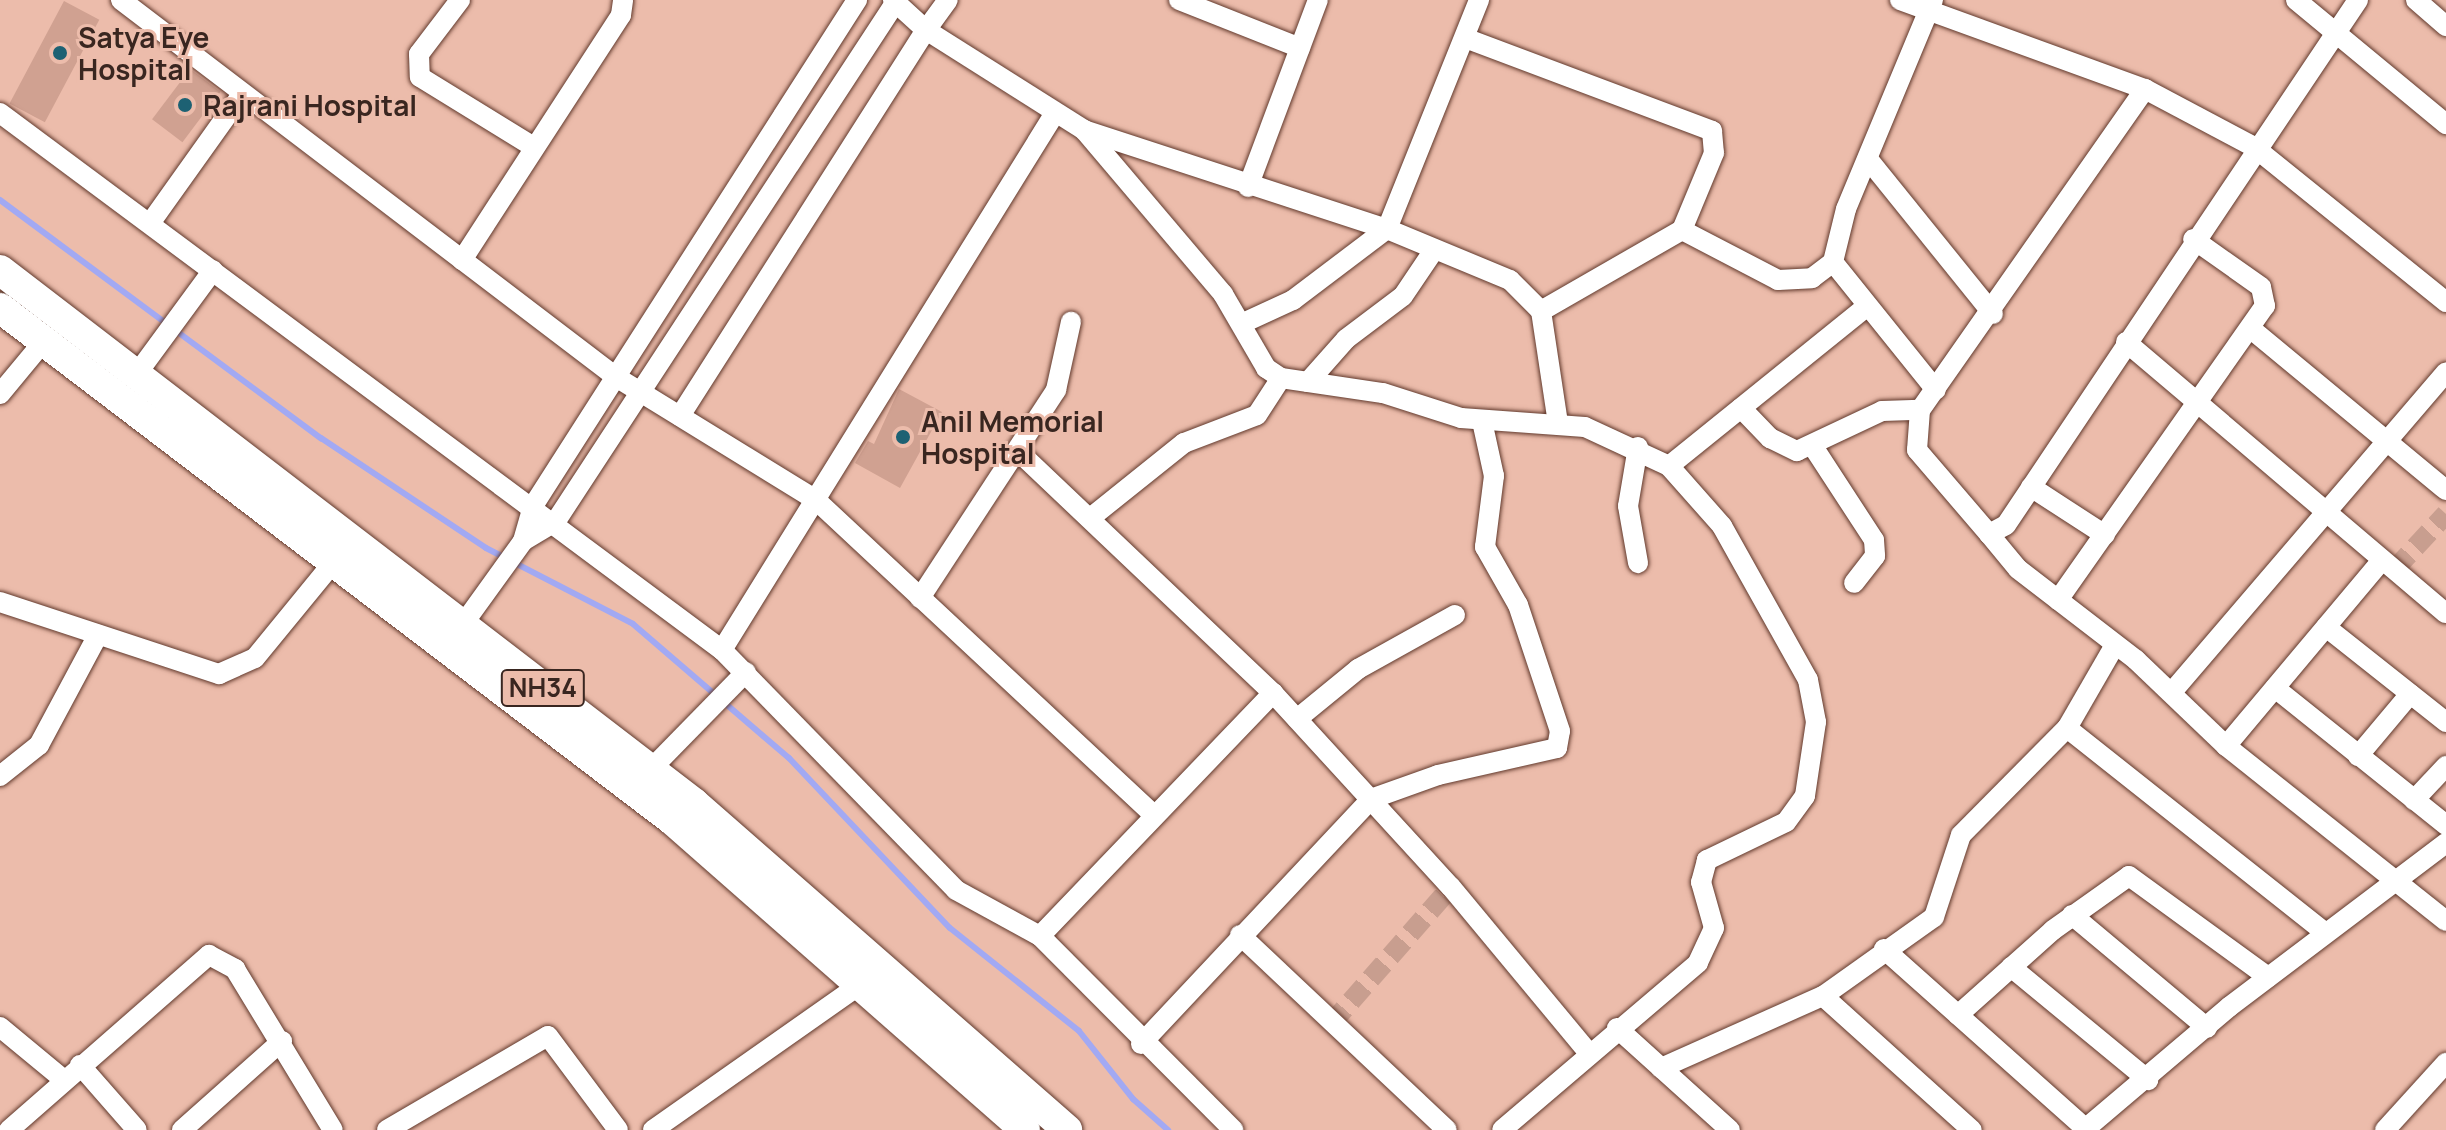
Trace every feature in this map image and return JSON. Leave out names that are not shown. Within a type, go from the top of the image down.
[{"type":"highway","name":"NH34","points":[[0,270],[650,770],[1067,1130]]},
{"type":"highway","name":"NH34","points":[[0,308],[332,564],[672,820],[1025,1130]]},
{"type":"street","points":[[121,0],[241,96],[616,377],[816,500],[1152,813]]},
{"type":"street","points":[[460,0],[419,54],[420,77],[534,147]]},
{"type":"street","points":[[462,260],[621,15],[623,0]]},
{"type":"street","points":[[461,627],[523,541],[533,506],[857,0]]},
{"type":"street","points":[[680,416],[948,0]]},
{"type":"street","points":[[1179,0],[1300,48]]},
{"type":"street","points":[[1248,187],[1318,0]]},
{"type":"street","points":[[1243,323],[1293,300],[1387,229],[1479,0]]},
{"type":"street","points":[[1900,0],[1931,5],[2145,89],[2254,147],[2446,302]]},
{"type":"street","points":[[2296,0],[2446,124]]},
{"type":"street","points":[[1989,534],[2006,525],[2254,147],[2358,0]]},
{"type":"street","points":[[2416,0],[2446,26]]},
{"type":"street","points":[[523,541],[556,521],[643,393],[895,1],[926,30],[1084,130],[1248,187],[1387,229],[1510,280],[1541,311],[1558,424]]},
{"type":"street","points":[[1682,230],[1712,239],[1778,280],[1812,278],[1833,262],[1868,159],[1931,5]]},
{"type":"street","points":[[1465,38],[1712,131],[1714,153],[1682,230],[1541,311]]},
{"type":"street","points":[[2145,89],[1993,314],[1920,410],[1917,450],[1989,534],[2058,600],[2172,692],[2226,746],[2446,921]]},
{"type":"street","points":[[151,222],[241,96]]},
{"type":"street","points":[[0,113],[556,521],[722,650],[956,890],[1040,936],[1141,1044],[1233,1130]]},
{"type":"street","points":[[722,650],[1055,113]]},
{"type":"street","points":[[1084,130],[1243,323],[1266,368],[1281,378],[1383,393],[1482,421],[1558,424],[1638,447],[1669,466],[1722,526],[1803,668],[1816,722],[1798,810],[1707,860],[1701,882],[1714,928],[1698,963],[1587,1051],[1502,1130]]},
{"type":"street","points":[[1868,159],[1993,314]]},
{"type":"street","points":[[2058,600],[2250,328],[2266,293],[2193,239]]},
{"type":"street","points":[[1308,382],[1357,329],[1403,296],[1434,250]]},
{"type":"street","points":[[1833,262],[1866,307],[1936,390]]},
{"type":"street","points":[[136,375],[213,270]]},
{"type":"street","points":[[1669,466],[1866,307]]},
{"type":"street","points":[[920,598],[1020,453],[1066,366],[1071,322]]},
{"type":"street","points":[[2250,328],[2446,490]]},
{"type":"street","points":[[0,394],[44,341]]},
{"type":"street","points":[[2126,342],[2446,613]]},
{"type":"street","points":[[2172,692],[2446,372]]},
{"type":"street","points":[[1094,515],[1184,443],[1257,415],[1281,378]]},
{"type":"street","points":[[1741,408],[1784,447],[1814,448],[1882,411],[1920,410]]},
{"type":"street","points":[[1141,1044],[1240,935],[1371,799],[1438,775],[1548,756],[1560,741],[1518,605],[1485,547],[1494,476],[1482,421]]},
{"type":"street","points":[[1638,447],[1628,506],[1638,563]]},
{"type":"street","points":[[1814,448],[1874,540],[1875,556],[1854,583]]},
{"type":"street","points":[[1020,453],[1094,515],[1273,693],[1371,799],[1587,1051]]},
{"type":"street","points":[[2031,487],[2105,535]]},
{"type":"street","points":[[2226,746],[2382,560]]},
{"type":"street","points":[[0,602],[203,672],[239,669],[332,564]]},
{"type":"street","points":[[1297,719],[1358,669],[1455,615]]},
{"type":"street","points":[[2326,627],[2446,722]]},
{"type":"street","points":[[0,776],[39,745],[98,635]]},
{"type":"street","points":[[1661,1068],[1823,996],[1884,949],[1934,917],[1961,835],[2067,728],[2115,645]]},
{"type":"street","points":[[650,770],[746,672]]},
{"type":"street","points":[[2275,688],[2446,825]]},
{"type":"street","points":[[1040,936],[1152,813],[1273,693]]},
{"type":"street","points":[[2358,756],[2410,694]]},
{"type":"street","points":[[2067,728],[2326,933]]},
{"type":"street","points":[[2414,800],[2446,766]]},
{"type":"street","points":[[1884,949],[2085,1130],[2268,977],[2399,883],[2446,843]]},
{"type":"street","points":[[1958,1015],[2072,915],[2129,876],[2268,977]]},
{"type":"street","points":[[2072,915],[2207,1028]]},
{"type":"street","points":[[1240,935],[1447,1130]]},
{"type":"street","points":[[9,1130],[209,955],[235,969],[282,1041],[333,1130]]},
{"type":"street","points":[[2011,967],[2148,1080]]},
{"type":"street","points":[[653,1130],[861,984]]},
{"type":"street","points":[[1823,996],[1972,1130]]},
{"type":"street","points":[[0,1027],[64,1080]]},
{"type":"street","points":[[1617,1028],[1730,1130]]},
{"type":"street","points":[[387,1130],[548,1036],[618,1130]]},
{"type":"street","points":[[182,1130],[282,1041]]},
{"type":"street","points":[[2385,1130],[2446,1063]]},
{"type":"street","points":[[80,1065],[137,1130]]},
{"type":"building","points":[[64,1],[99,20],[45,122],[10,103]]},
{"type":"building","points":[[190,69],[220,92],[182,142],[152,119]]},
{"type":"building","points":[[899,389],[942,412],[900,488],[855,463],[868,441],[874,444]]},
{"type":"waterway","points":[[0,200],[321,438],[486,548],[633,624],[789,758],[950,928],[1079,1031],[1133,1099],[1168,1130]]},
{"type":"tunnel","points":[[2395,569],[2446,514]]},
{"type":"tunnel","points":[[1331,1024],[1451,887]]},
{"type":"place","name":"Satya Eye Hospital","points":[[60,53]]},
{"type":"place","name":"Rajrani Hospital","points":[[185,105]]},
{"type":"place","name":"Anil Memorial Hospital","points":[[903,437]]}]
